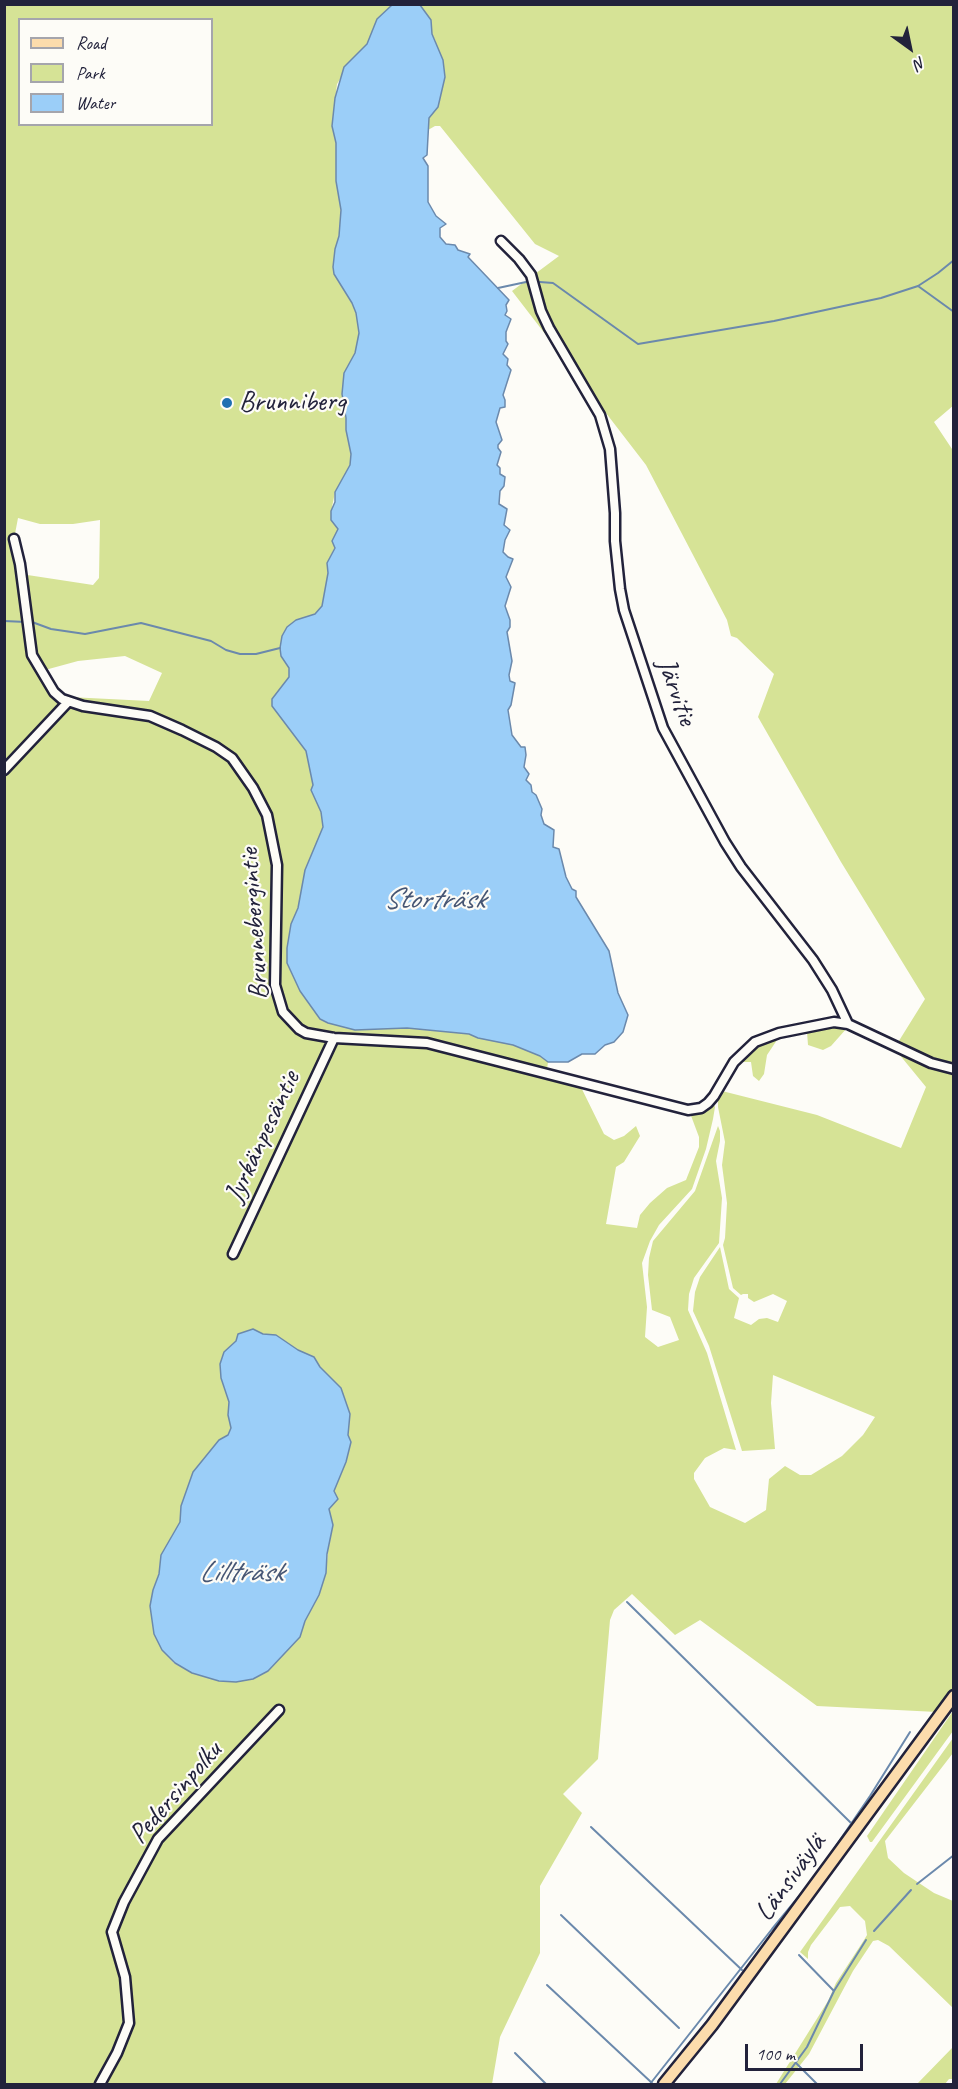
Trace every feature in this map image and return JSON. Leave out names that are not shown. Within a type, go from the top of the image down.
[{"type":"main road","name":"Länsiväylä","points":[[664,2085],[712,2025],[954,1696]]},
{"type":"street","name":"Järvitie","points":[[501,241],[531,275],[545,320],[600,415],[610,449],[615,541],[624,610],[663,728],[731,851],[813,960],[832,990],[849,1024]]},
{"type":"street","points":[[4,770],[68,702],[49,686],[32,655],[20,564],[14,539]]},
{"type":"street","name":"Brunnebergintie","points":[[68,702],[150,716],[216,747],[236,763],[264,809],[273,840],[277,865],[275,974],[279,1004],[287,1018],[306,1033],[333,1038],[428,1043],[694,1110],[701,1108],[714,1096],[734,1062],[755,1042],[779,1033],[820,1024],[834,1022],[849,1024]]},
{"type":"street","points":[[849,1024],[931,1063],[954,1070]]},
{"type":"street","name":"Jyrkänpesäntie","points":[[233,1254],[333,1038]]},
{"type":"street","name":"Pedersinpolku","points":[[100,2085],[117,2053],[129,2023],[125,1977],[112,1932],[124,1902],[158,1839],[279,1710]]},
{"type":"green space","points":[[5,5],[392,5],[377,19],[367,44],[344,67],[337,84],[332,126],[336,143],[336,181],[341,211],[334,274],[352,303],[363,332],[344,373],[342,394],[351,454],[350,465],[335,492],[332,507],[338,529],[332,541],[335,547],[327,563],[328,573],[322,606],[316,614],[296,620],[287,627],[282,636],[281,656],[289,668],[289,677],[272,699],[272,706],[306,751],[313,785],[311,790],[322,812],[323,828],[305,870],[298,908],[291,924],[287,963],[300,991],[320,1019],[328,1023],[355,1030],[407,1028],[469,1034],[513,1045],[540,1056],[548,1062],[547,1069],[576,1077],[604,1134],[614,1140],[624,1136],[636,1126],[640,1136],[624,1162],[616,1167],[606,1224],[637,1228],[640,1215],[650,1203],[667,1188],[686,1180],[699,1147],[699,1137],[690,1113],[713,1101],[715,1107],[706,1149],[692,1189],[659,1225],[642,1263],[647,1307],[645,1337],[658,1347],[679,1340],[670,1317],[652,1310],[648,1275],[653,1241],[695,1191],[718,1126],[720,1141],[716,1161],[722,1198],[719,1243],[694,1278],[689,1294],[688,1310],[707,1353],[736,1450],[724,1448],[705,1458],[694,1473],[694,1479],[710,1507],[745,1523],[766,1510],[769,1479],[785,1466],[800,1475],[811,1475],[842,1456],[863,1435],[875,1417],[773,1375],[771,1403],[775,1449],[742,1451],[709,1346],[693,1311],[695,1292],[700,1277],[720,1247],[729,1289],[739,1298],[734,1318],[751,1325],[759,1319],[767,1318],[778,1322],[787,1301],[773,1294],[754,1302],[748,1298],[748,1294],[741,1295],[733,1288],[723,1245],[727,1203],[722,1165],[725,1142],[718,1097],[722,1091],[817,1115],[901,1148],[926,1087],[894,1048],[934,1068],[953,1073],[953,1687],[937,1712],[817,1706],[700,1620],[675,1635],[632,1594],[614,1610],[610,1620],[598,1759],[563,1794],[582,1813],[540,1886],[540,1953],[500,2037],[492,2084],[5,2084]],"holes":[[[18,518],[40,524],[73,524],[100,520],[99,578],[93,585],[21,574],[14,539]],[[125,656],[162,673],[149,701],[69,697],[62,699],[45,670],[78,661]],[[253,1329],[263,1334],[276,1335],[298,1350],[314,1357],[320,1367],[341,1388],[350,1414],[348,1435],[351,1442],[346,1462],[334,1491],[338,1499],[329,1509],[326,1573],[300,1637],[268,1671],[192,1673],[174,1663],[162,1650],[154,1634],[153,1590],[172,1535],[180,1522],[181,1506],[193,1472],[219,1440],[228,1435],[231,1428],[228,1415],[229,1402],[221,1378],[220,1364],[224,1352],[245,1332]]]},
{"type":"green space","points":[[420,5],[953,5],[954,405],[934,422],[954,452],[953,1068],[941,1065],[897,1044],[925,999],[841,862],[758,717],[774,674],[737,638],[731,636],[727,620],[646,465],[512,291],[559,256],[535,244],[440,126],[428,130],[429,118],[438,107],[436,42],[432,34],[431,20]]},
{"type":"green space","points":[[839,1026],[847,1028],[831,1046],[823,1050],[808,1045],[807,1032]]},
{"type":"green space","points":[[779,1037],[767,1055],[764,1074],[759,1081],[753,1076],[751,1062],[742,1062],[750,1052]]},
{"type":"green space","points":[[953,1711],[953,1731],[870,1842],[867,1836]]},
{"type":"green space","points":[[953,1738],[953,1753],[885,1841],[888,1858],[904,1873],[934,1893],[953,1901],[953,2008],[889,1946],[878,1940],[873,1941],[853,1971],[809,2054],[785,2084],[776,2084],[867,1935],[865,1921],[850,1906],[840,1907],[811,1945],[808,1959],[800,1952]]},
{"type":"green space","points":[[953,2047],[953,2079],[949,2079],[945,2084],[917,2084]]},
{"type":"water","name":"Storträsk","points":[[392,5],[420,5],[431,20],[432,34],[443,60],[445,77],[438,107],[429,118],[427,155],[423,158],[428,166],[428,202],[436,216],[446,224],[440,228],[440,237],[446,244],[455,245],[458,250],[470,254],[468,257],[509,300],[505,315],[511,319],[506,332],[508,344],[503,354],[508,359],[507,365],[511,370],[503,395],[505,407],[500,408],[496,422],[502,440],[498,445],[501,452],[497,465],[500,468],[500,474],[505,477],[504,486],[500,491],[499,504],[507,509],[504,525],[510,530],[503,552],[513,559],[506,577],[511,587],[505,606],[510,620],[507,632],[512,661],[509,675],[510,681],[515,683],[508,710],[512,735],[521,747],[525,747],[524,767],[529,774],[526,780],[531,785],[532,792],[536,795],[542,809],[544,824],[554,830],[553,847],[559,849],[566,877],[609,951],[618,993],[628,1015],[623,1032],[614,1042],[605,1045],[595,1054],[582,1054],[568,1062],[548,1062],[540,1056],[513,1045],[469,1034],[407,1028],[355,1030],[328,1023],[320,1019],[300,991],[287,963],[291,924],[298,908],[305,870],[323,827],[321,812],[311,790],[313,785],[306,751],[272,706],[272,699],[289,677],[289,668],[281,656],[282,636],[287,627],[296,620],[315,614],[322,606],[328,573],[327,563],[335,548],[332,541],[338,529],[331,520],[331,511],[335,502],[335,492],[350,465],[351,454],[342,394],[344,373],[355,353],[359,333],[356,313],[334,274],[333,267],[341,210],[336,181],[336,143],[332,126],[335,98],[344,67],[367,44],[377,19]]},
{"type":"water","name":"Lillträsk","points":[[253,1329],[263,1334],[276,1335],[298,1350],[314,1357],[320,1367],[341,1388],[350,1414],[348,1435],[351,1442],[346,1462],[334,1491],[338,1499],[329,1509],[333,1525],[326,1573],[300,1637],[268,1671],[253,1679],[236,1682],[219,1681],[192,1673],[175,1663],[162,1650],[154,1634],[150,1606],[159,1574],[161,1555],[180,1522],[181,1506],[193,1472],[219,1440],[228,1435],[231,1428],[228,1415],[229,1402],[221,1378],[220,1364],[224,1352],[236,1341],[238,1334]]},
{"type":"waterway","points":[[540,282],[553,283],[638,344],[774,321],[881,298],[918,286],[954,260]]},
{"type":"waterway","points":[[498,288],[526,282]]},
{"type":"waterway","points":[[918,286],[954,312]]},
{"type":"waterway","points":[[4,621],[26,622]]},
{"type":"waterway","points":[[32,622],[51,629],[85,634],[141,623],[211,641],[226,650],[240,654],[256,654],[280,648]]},
{"type":"waterway","points":[[627,1602],[851,1823]]},
{"type":"waterway","points":[[814,1878],[910,1732]]},
{"type":"waterway","points":[[591,1827],[742,1970]]},
{"type":"waterway","points":[[917,1884],[954,1855]]},
{"type":"waterway","points":[[650,2084],[805,1889]]},
{"type":"waterway","points":[[874,1931],[911,1890]]},
{"type":"waterway","points":[[561,1915],[679,2028]]},
{"type":"waterway","points":[[780,2084],[807,2047],[834,1991],[866,1940]]},
{"type":"waterway","points":[[799,1955],[834,1991]]},
{"type":"waterway","points":[[547,1985],[652,2083]]},
{"type":"waterway","points":[[515,2053],[546,2084]]},
{"type":"waterway","points":[[796,2063],[817,2084]]},
{"type":"place","name":"Brunniberg","points":[[227,403]]}]
